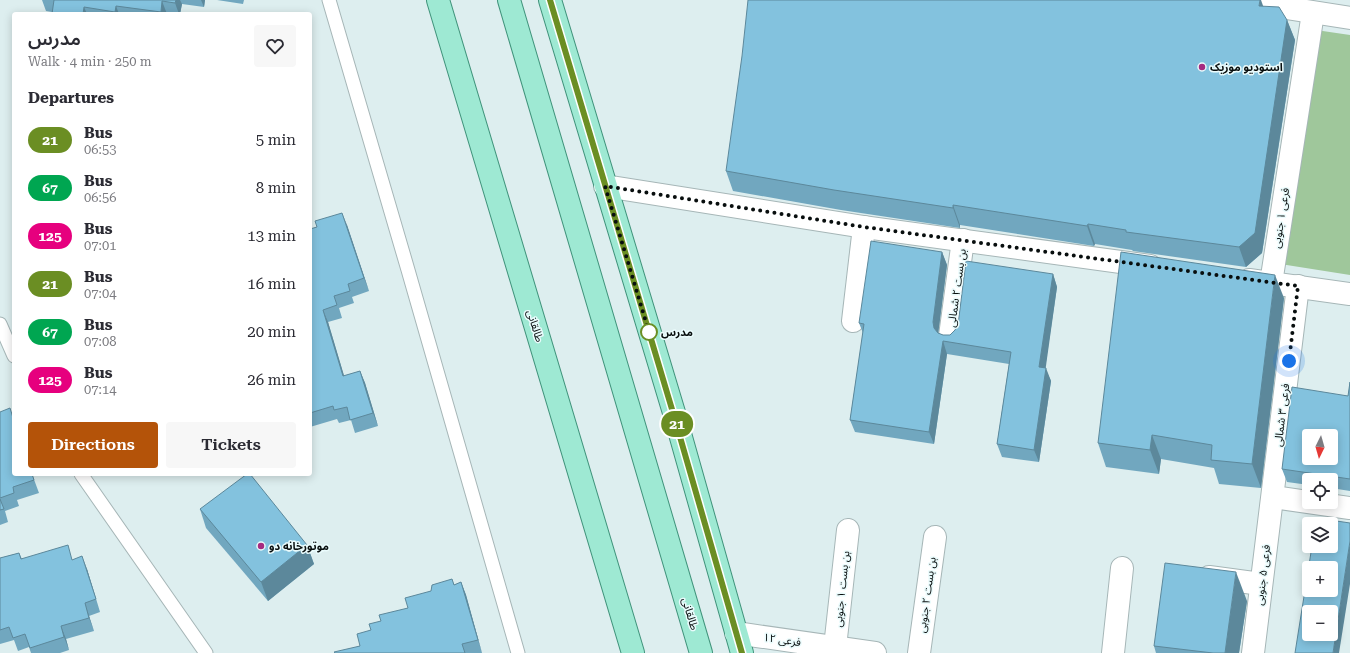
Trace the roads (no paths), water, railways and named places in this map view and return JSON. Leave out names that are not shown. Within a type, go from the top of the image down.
[{"type":"main road","name":"طالقانی","points":[[438,0],[633,653]]},
{"type":"main road","name":"طالقانی","points":[[509,0],[702,653]]},
{"type":"main road","points":[[550,0],[674,416],[739,643]]},
{"type":"street","points":[[1236,0],[1350,18]]},
{"type":"street","name":"فرعی ۱ جنوبی","points":[[1271,283],[1313,13]]},
{"type":"street","points":[[605,186],[864,227],[1168,269]]},
{"type":"street","points":[[853,321],[864,227]]},
{"type":"street","name":"بن بست ۲ شمالی","points":[[950,336],[963,240]]},
{"type":"street","points":[[1232,277],[1350,294]]},
{"type":"street","name":"فرعی ۳ شمالی","points":[[1273,497],[1298,286]]},
{"type":"street","points":[[1273,497],[1350,508]]},
{"type":"street","name":"فرعی ۵ جنوبی","points":[[1253,653],[1273,497]]},
{"type":"street","name":"بن بست ۱ جنوبی","points":[[835,647],[848,530]]},
{"type":"street","name":"بن بست ۲ جنوبی","points":[[919,653],[935,537]]},
{"type":"street","points":[[1113,653],[1122,568]]},
{"type":"street","points":[[1204,576],[1261,584]]},
{"type":"street","name":"فرعی ۱۲","points":[[739,643],[835,647],[875,653]]},
{"type":"lane","points":[[329,0],[518,653]]},
{"type":"lane","points":[[0,324],[12,351]]},
{"type":"lane","points":[[82,476],[206,653]]},
{"type":"place","name":"استودیو موزیک","points":[[1202,67]]},
{"type":"place","name":"مدرس","points":[[649,332]]},
{"type":"place","name":"موتورخانه دو","points":[[261,546]]}]
